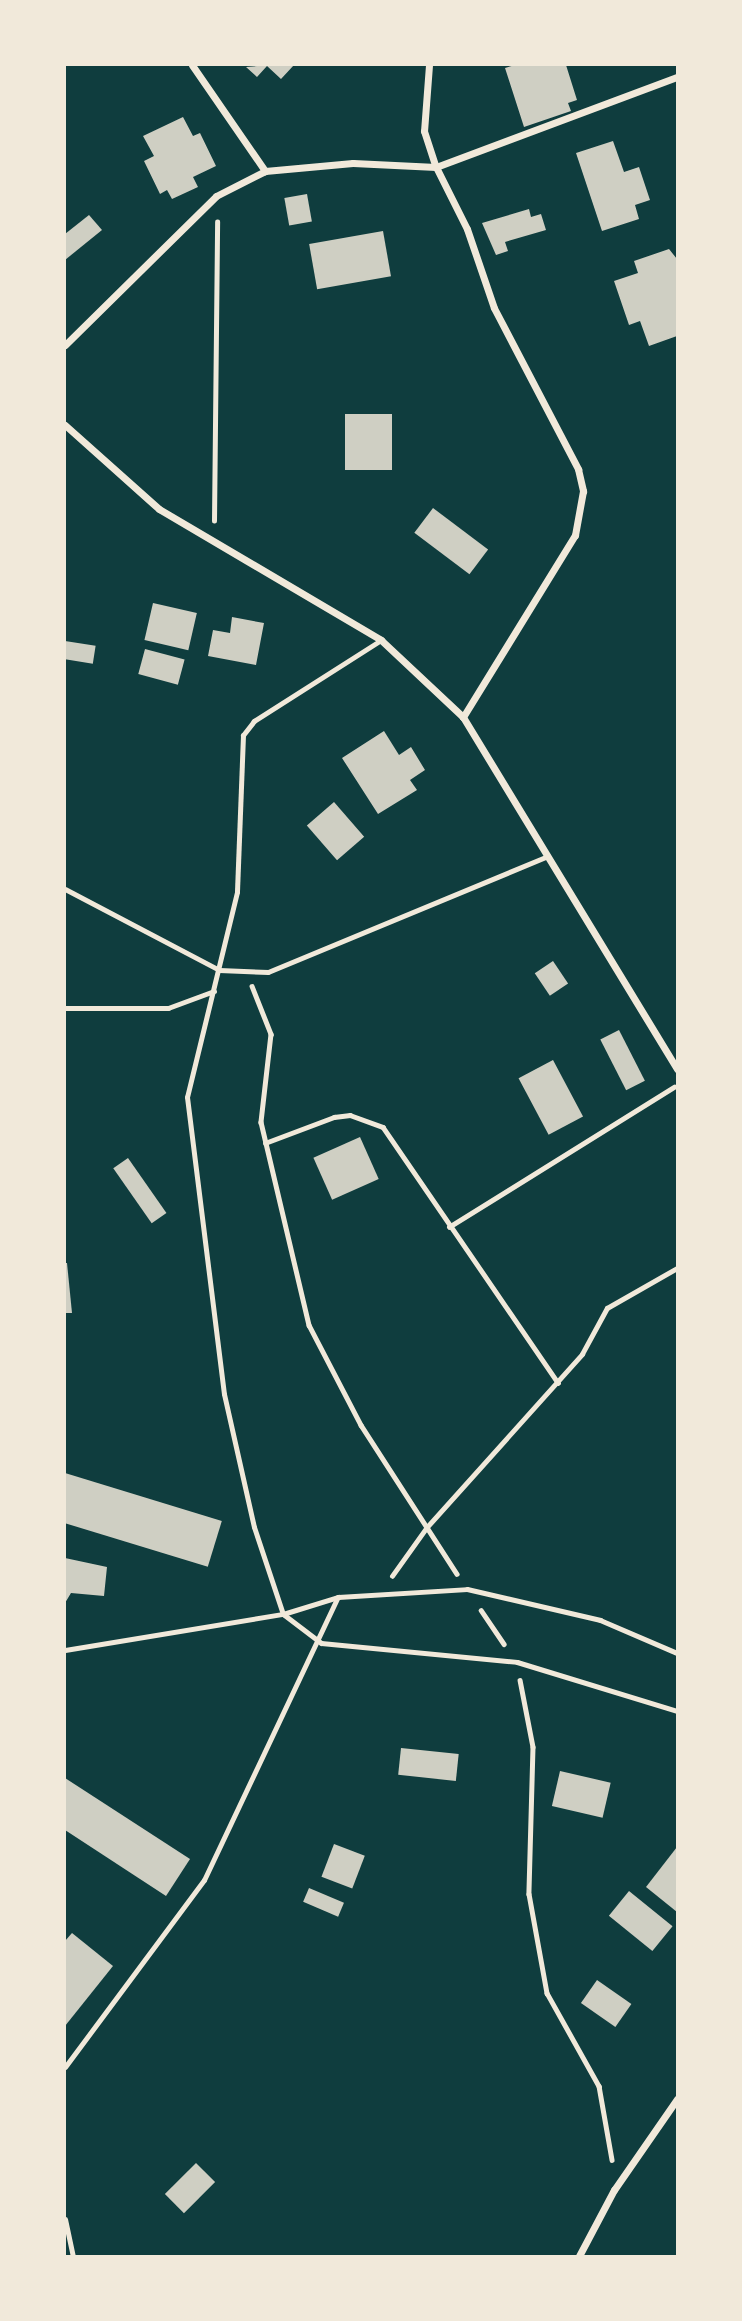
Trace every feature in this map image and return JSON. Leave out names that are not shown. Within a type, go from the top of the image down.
[{"type":"street","points":[[192,65],[265,170]]},
{"type":"street","points":[[429,65],[424,131],[436,167],[467,229],[494,308],[578,469],[583,491],[575,535],[463,717]]},
{"type":"street","points":[[65,345],[216,196],[265,170],[353,163],[436,167],[677,77]]},
{"type":"street","points":[[65,425],[159,509],[381,640],[463,717],[677,1069]]},
{"type":"street","points":[[579,2256],[614,2190],[677,2099]]},
{"type":"lane","points":[[381,640],[254,721],[243,735],[241,864],[214,991],[199,1033],[188,1112],[237,1464],[283,1614],[321,1643],[517,1662],[677,1711]]},
{"type":"lane","points":[[65,890],[219,970],[268,972],[548,856]]},
{"type":"lane","points":[[65,1008],[168,1008],[214,991]]},
{"type":"lane","points":[[65,1650],[283,1614],[338,1597],[382,1592],[467,1589],[600,1620],[677,1653]]},
{"type":"lane","points":[[65,2067],[204,1880],[321,1643],[338,1597]]},
{"type":"lane","points":[[65,2218],[73,2256]]},
{"type":"path","points":[[214,542],[220,388],[216,196]]},
{"type":"path","points":[[248,971],[271,1034],[261,1122],[318,1346],[426,1527],[517,1662],[533,1747],[529,1894],[547,1993],[608,2109],[614,2190]]},
{"type":"path","points":[[449,1227],[677,1085]]},
{"type":"path","points":[[265,1143],[334,1117],[367,1119],[383,1127],[558,1383]]},
{"type":"path","points":[[382,1592],[426,1527],[558,1383],[607,1308],[677,1268]]},
{"type":"building","points":[[269,65],[294,65],[281,79],[267,66],[257,77],[246,67]]},
{"type":"building","points":[[515,65],[566,65],[577,100],[568,103],[571,111],[524,127],[505,68]]},
{"type":"building","points":[[183,117],[193,136],[200,133],[216,166],[193,177],[198,187],[172,199],[167,190],[160,194],[144,161],[154,156],[143,136]]},
{"type":"building","points":[[613,141],[624,172],[639,167],[650,200],[635,205],[639,219],[602,231],[576,153]]},
{"type":"building","points":[[307,194],[312,222],[289,226],[284,198]]},
{"type":"building","points":[[529,209],[531,217],[541,214],[546,230],[505,242],[508,251],[496,255],[482,223]]},
{"type":"building","points":[[89,215],[102,230],[65,260],[65,234]]},
{"type":"building","points":[[383,231],[391,276],[317,289],[309,244]]},
{"type":"building","points":[[669,249],[677,259],[677,336],[649,346],[640,321],[629,325],[614,281],[638,273],[634,261]]},
{"type":"building","points":[[345,414],[392,414],[392,470],[345,470]]},
{"type":"building","points":[[433,508],[488,550],[469,574],[414,533]]},
{"type":"building","points":[[153,603],[197,613],[188,650],[144,640]]},
{"type":"building","points":[[232,617],[264,623],[256,665],[208,656],[213,630],[230,633]]},
{"type":"building","points":[[65,641],[96,646],[93,664],[65,659]]},
{"type":"building","points":[[145,649],[185,660],[178,685],[138,674]]},
{"type":"building","points":[[384,731],[399,755],[411,747],[425,770],[410,780],[417,790],[378,814],[342,758]]},
{"type":"building","points":[[334,802],[364,837],[337,860],[307,826]]},
{"type":"building","points":[[553,961],[568,983],[550,996],[535,973]]},
{"type":"building","points":[[619,1030],[645,1081],[626,1090],[600,1040]]},
{"type":"building","points":[[553,1060],[583,1117],[549,1135],[519,1078]]},
{"type":"building","points":[[360,1137],[379,1179],[332,1200],[313,1158]]},
{"type":"building","points":[[128,1158],[166,1213],[152,1223],[113,1168]]},
{"type":"building","points":[[67,1263],[72,1313],[65,1313]]},
{"type":"building","points":[[65,1473],[222,1521],[208,1567],[65,1523]]},
{"type":"building","points":[[65,1558],[107,1567],[104,1596],[71,1593],[65,1603]]},
{"type":"building","points":[[401,1748],[459,1754],[456,1781],[398,1775]]},
{"type":"building","points":[[560,1771],[611,1783],[603,1818],[552,1806]]},
{"type":"building","points":[[65,1778],[190,1859],[166,1896],[65,1830]]},
{"type":"building","points":[[334,1844],[365,1856],[352,1889],[321,1877]]},
{"type":"building","points":[[677,1847],[677,1912],[646,1887]]},
{"type":"building","points":[[309,1888],[344,1903],[338,1917],[303,1902]]},
{"type":"building","points":[[629,1891],[673,1926],[652,1951],[609,1916]]},
{"type":"building","points":[[72,1933],[113,1966],[65,2026],[65,1941]]},
{"type":"building","points":[[597,1980],[631,2004],[615,2027],[581,2003]]},
{"type":"building","points":[[196,2163],[215,2182],[184,2213],[165,2194]]}]
